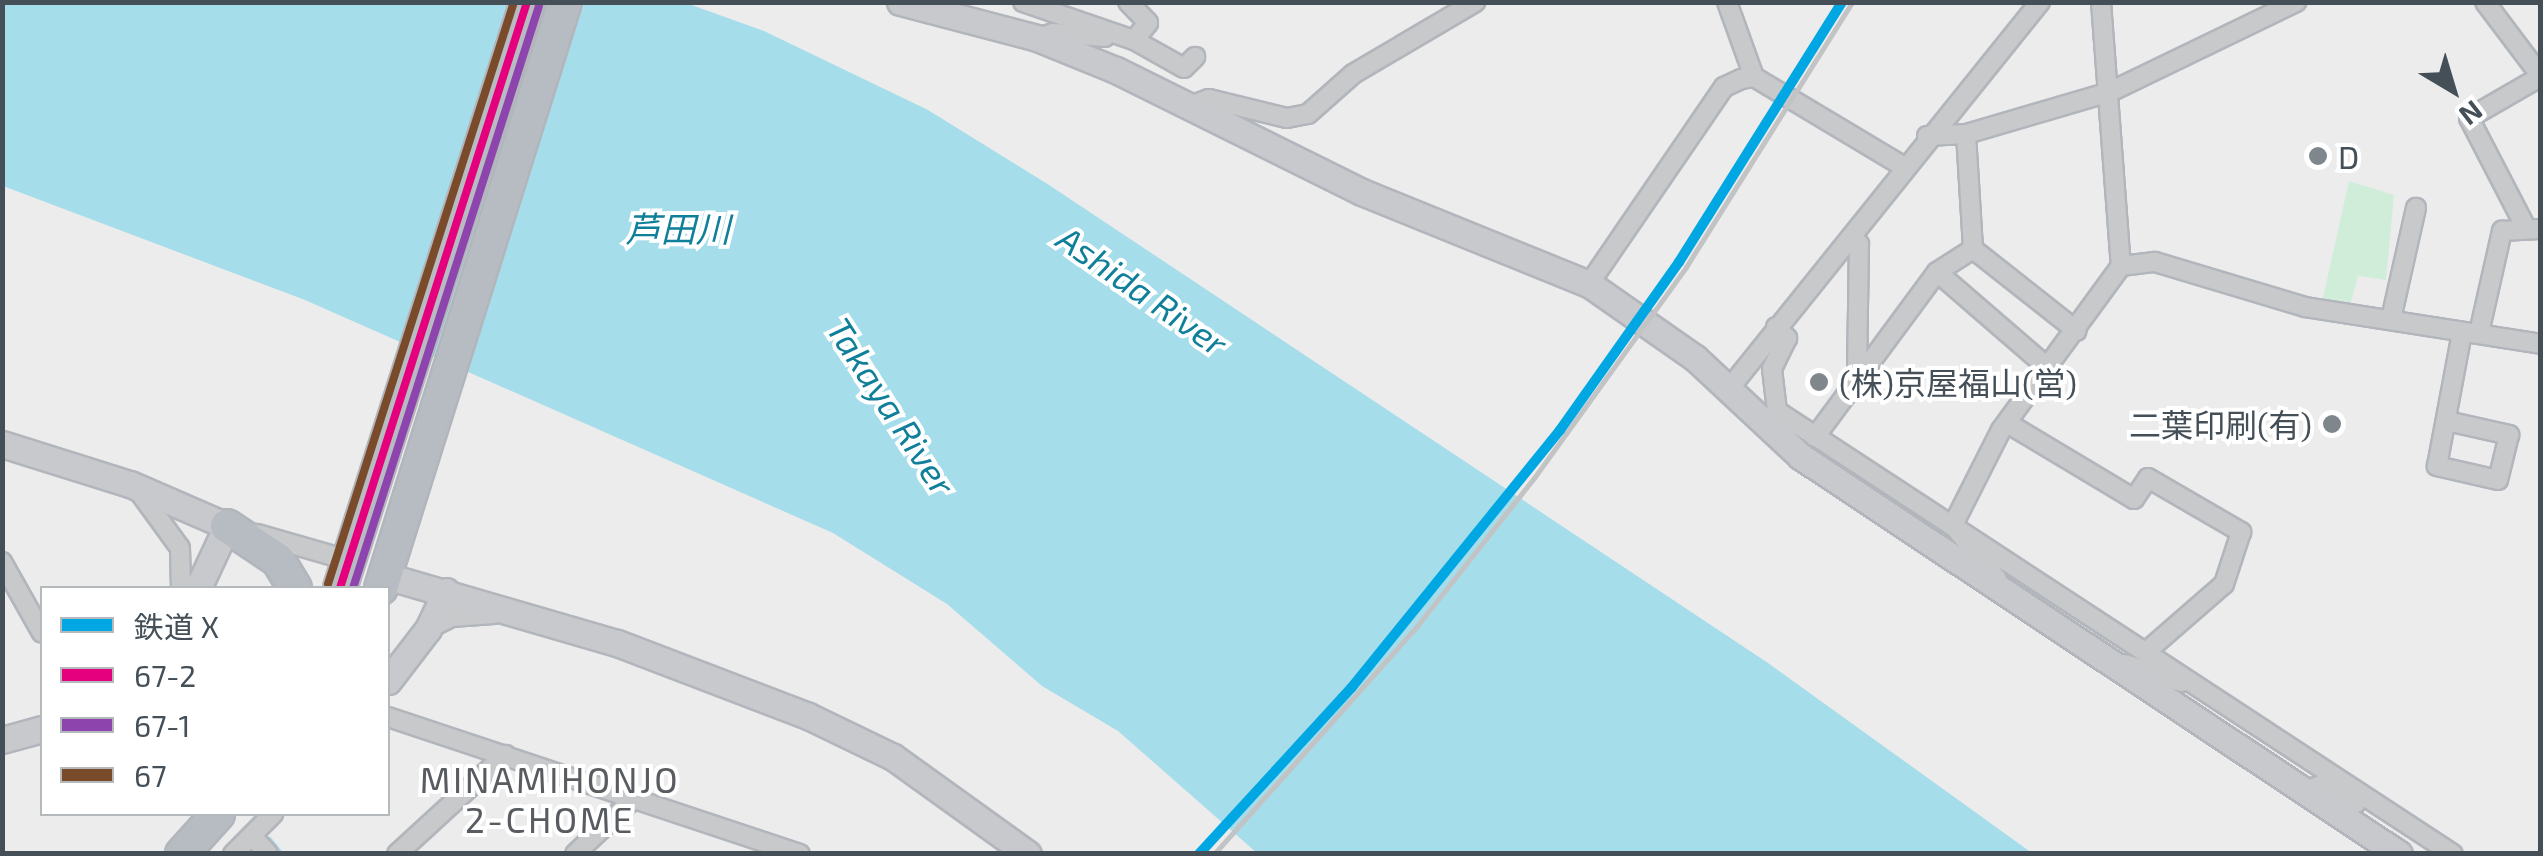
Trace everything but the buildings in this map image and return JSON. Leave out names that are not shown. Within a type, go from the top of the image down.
[{"type":"highway","points":[[349,565],[527,2]]},
{"type":"highway","points":[[386,573],[565,2]]},
{"type":"highway","points":[[227,526],[278,560],[294,586]]},
{"type":"highway","points":[[171,854],[203,816]]},
{"type":"highway","points":[[182,854],[216,816]]},
{"type":"highway","points":[[212,854],[249,824]]},
{"type":"street","points":[[900,2],[1037,38],[1193,106],[1362,192],[1590,284],[1695,358],[1728,390],[2012,598],[2400,854]]},
{"type":"street","points":[[1023,2],[1134,40],[1184,68],[1195,57]]},
{"type":"street","points":[[1128,2],[1148,24],[1134,40]]},
{"type":"street","points":[[1193,106],[1210,100],[1287,118],[1308,114],[1353,74],[1475,2]]},
{"type":"street","points":[[1727,2],[1754,78],[1903,166]]},
{"type":"street","points":[[1728,390],[1852,236],[1926,136],[2040,2]]},
{"type":"street","points":[[1953,525],[2007,422],[2121,266],[2101,2]]},
{"type":"street","points":[[1926,136],[1966,134],[2110,92],[2296,2]]},
{"type":"street","points":[[2447,421],[2502,231],[2533,228],[2469,118],[2540,76],[2485,2]]},
{"type":"street","points":[[1037,38],[1053,33],[1134,40]]},
{"type":"street","points":[[1590,284],[1724,87],[1754,78]]},
{"type":"street","points":[[1966,134],[1973,249],[2076,332]]},
{"type":"street","points":[[2391,319],[2416,208]]},
{"type":"street","points":[[1852,236],[1859,244],[1856,372]]},
{"type":"street","points":[[1808,446],[1856,372],[1937,272],[1973,249]]},
{"type":"street","points":[[2121,266],[2155,262],[2305,307],[2540,344]]},
{"type":"street","points":[[1937,272],[2046,366]]},
{"type":"street","points":[[1776,327],[1787,338],[1772,369],[1777,411],[1808,446],[1953,525],[2453,854]]},
{"type":"street","points":[[2007,422],[2134,500],[2148,478],[2241,532],[2224,584],[2147,651]]},
{"type":"street","points":[[2,444],[130,484],[227,526],[349,565]]},
{"type":"street","points":[[130,484],[166,520],[180,548],[181,586]]},
{"type":"street","points":[[1953,525],[2012,598]]},
{"type":"street","points":[[199,586],[227,526]]},
{"type":"street","points":[[2,562],[40,629]]},
{"type":"street","points":[[386,573],[544,620],[808,716],[892,758],[1028,854]]},
{"type":"street","points":[[390,678],[428,630],[446,592]]},
{"type":"street","points":[[428,630],[452,617],[485,613],[544,620]]},
{"type":"street","points":[[2106,657],[2205,690]]},
{"type":"street","points":[[390,718],[771,848],[800,854]]},
{"type":"street","points":[[2,740],[40,730]]},
{"type":"street","points":[[398,854],[505,755]]},
{"type":"street","points":[[2308,790],[2323,784],[2390,821],[2400,818]]},
{"type":"street","points":[[574,854],[631,801]]},
{"type":"street","points":[[233,854],[249,824],[268,854]]},
{"type":"green space","points":[[2349,181],[2394,195],[2386,280],[2358,276],[2350,306],[2322,302]]},
{"type":"water","name":"芦田川","points":[[3,3],[686,3],[764,31],[928,110],[1046,183],[1768,663],[2032,853],[1257,853],[1118,731],[1042,686],[947,604],[833,533],[305,300],[3,186]]},
{"type":"waterway","points":[[269,839],[281,854]]},
{"type":"railway","points":[[1214,854],[1417,626],[1534,478],[1686,267],[1852,2]]},
{"type":"rail line","name":"X","points":[[1199,854],[1352,687],[1560,430],[1679,262],[1842,2]]},
{"type":"transit line","name":"67","points":[[328,584],[514,2]]},
{"type":"transit line","name":"67-2","points":[[341,586],[527,2]]},
{"type":"transit line","name":"67-1","points":[[354,586],[539,6]]},
{"type":"place","name":"D","points":[[2318,156]]},
{"type":"place","name":"(株)京屋福山(営)","points":[[1819,382]]},
{"type":"place","name":"二葉印刷(有)","points":[[2332,424]]},
{"type":"district","name":"MINAMIHONJO 2-CHOME","points":[[550,799]]},
{"type":"water label","name":"Ashida River","points":[[1143,290]]},
{"type":"water label","name":"Takaya River","points":[[892,406]]}]
